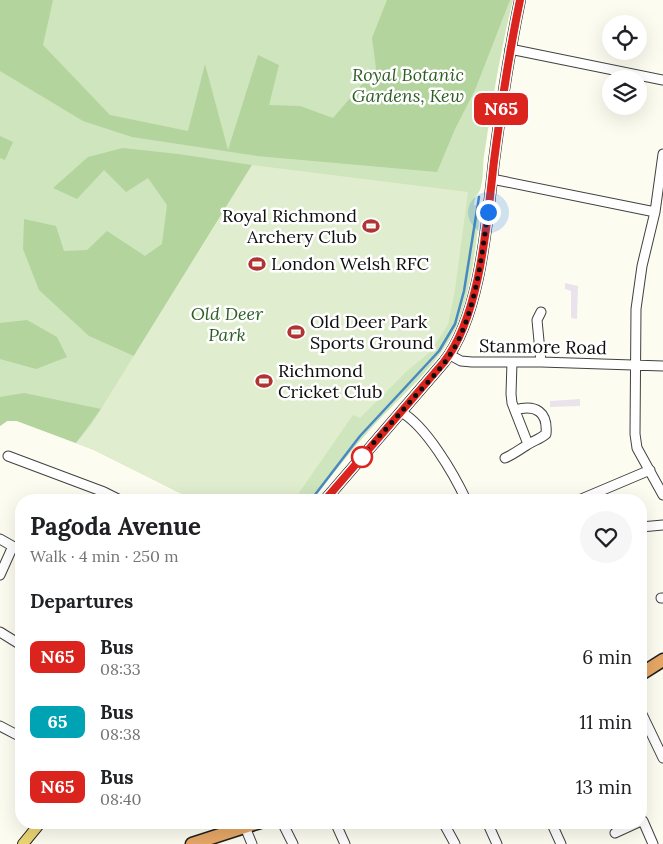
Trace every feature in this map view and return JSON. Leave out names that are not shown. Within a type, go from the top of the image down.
[{"type":"highway","points":[[647,670],[663,660]]},
{"type":"highway","points":[[192,844],[239,829]]},
{"type":"main road","points":[[330,494],[450,355],[464,326],[475,289],[510,49],[520,0]]},
{"type":"main road","points":[[23,844],[35,829]]},
{"type":"main road","points":[[33,832],[34,844]]},
{"type":"street","points":[[510,49],[663,80]]},
{"type":"street","points":[[663,154],[655,212],[642,266],[636,309],[636,441],[663,495]]},
{"type":"street","points":[[492,179],[655,212]]},
{"type":"street","points":[[536,317],[541,362]]},
{"type":"street","name":"Stanmore Road","points":[[450,355],[466,362],[541,362],[663,366]]},
{"type":"street","points":[[512,362],[511,394],[528,444]]},
{"type":"street","points":[[505,458],[520,451],[528,444],[539,440],[546,434],[547,426],[542,413],[534,408],[515,410]]},
{"type":"street","points":[[401,412],[407,415],[438,452],[463,494]]},
{"type":"street","points":[[8,456],[108,494]]},
{"type":"street","points":[[593,494],[650,470]]},
{"type":"street","points":[[647,526],[663,525]]},
{"type":"street","points":[[0,539],[13,546],[0,575]]},
{"type":"street","points":[[0,632],[15,641]]},
{"type":"street","points":[[647,725],[663,758]]},
{"type":"street","points":[[0,726],[15,734]]},
{"type":"street","points":[[246,829],[252,844]]},
{"type":"street","points":[[286,829],[293,844]]},
{"type":"street","points":[[338,829],[345,844]]},
{"type":"street","points":[[447,829],[455,844]]},
{"type":"street","points":[[490,829],[497,844]]},
{"type":"street","points":[[554,829],[561,844]]},
{"type":"street","points":[[615,833],[624,829]]},
{"type":"street","points":[[646,829],[653,844]]},
{"type":"shaded area","points":[[565,283],[578,286],[577,319],[571,318],[571,291],[565,289]]},
{"type":"shaded area","points":[[580,399],[580,406],[550,407],[550,401]]},
{"type":"green space","name":"Old Deer Park","points":[[0,0],[513,0],[493,98],[484,156],[482,184],[475,197],[474,205],[481,207],[472,267],[466,297],[457,325],[431,366],[367,433],[317,494],[182,494],[94,450],[17,421],[7,421],[0,426]]},
{"type":"green space","name":"Royal Botanic Gardens, Kew","points":[[0,0],[53,0],[43,45],[110,115],[188,131],[205,64],[228,150],[258,55],[279,65],[269,105],[300,106],[333,118],[376,68],[372,38],[387,0],[510,0],[475,90],[455,129],[437,172],[257,156],[132,137],[83,121],[0,71]]},
{"type":"green space","points":[[0,136],[13,142],[5,160],[0,158]]},
{"type":"green space","points":[[123,148],[252,165],[134,356],[89,336],[39,290],[23,249],[24,219],[56,226],[64,251],[87,250],[107,231],[145,256],[162,244],[167,205],[148,178],[126,192],[104,170],[77,199],[53,188],[88,157]]},
{"type":"green space","name":"Old Deer Park Sports Ground","points":[[252,165],[468,192],[455,290],[448,325],[429,353],[407,371],[360,418],[353,415],[298,494],[182,494],[95,450],[76,443],[91,425]]},
{"type":"green space","points":[[27,320],[57,337],[67,357],[36,369],[0,359],[0,323]]},
{"type":"green space","points":[[24,393],[101,409],[76,443],[17,421],[7,421],[0,426],[0,397]]},
{"type":"waterway","points":[[316,494],[360,436],[439,351],[455,324],[464,291],[479,197]]},
{"type":"bus line","name":"N65","points":[[330,494],[450,355],[464,326],[475,289],[483,244],[510,49],[520,0]]},
{"type":"place","name":"Royal Richmond Archery Club","points":[[371,226]]},
{"type":"place","name":"London Welsh RFC","points":[[257,264]]},
{"type":"place","name":"Old Deer Park Sports Ground","points":[[296,332]]},
{"type":"place","name":"Richmond Cricket Club","points":[[264,381]]},
{"type":"route","points":[[362,457],[359,460],[437,371],[450,355],[459,339],[475,289],[488,212]]}]
